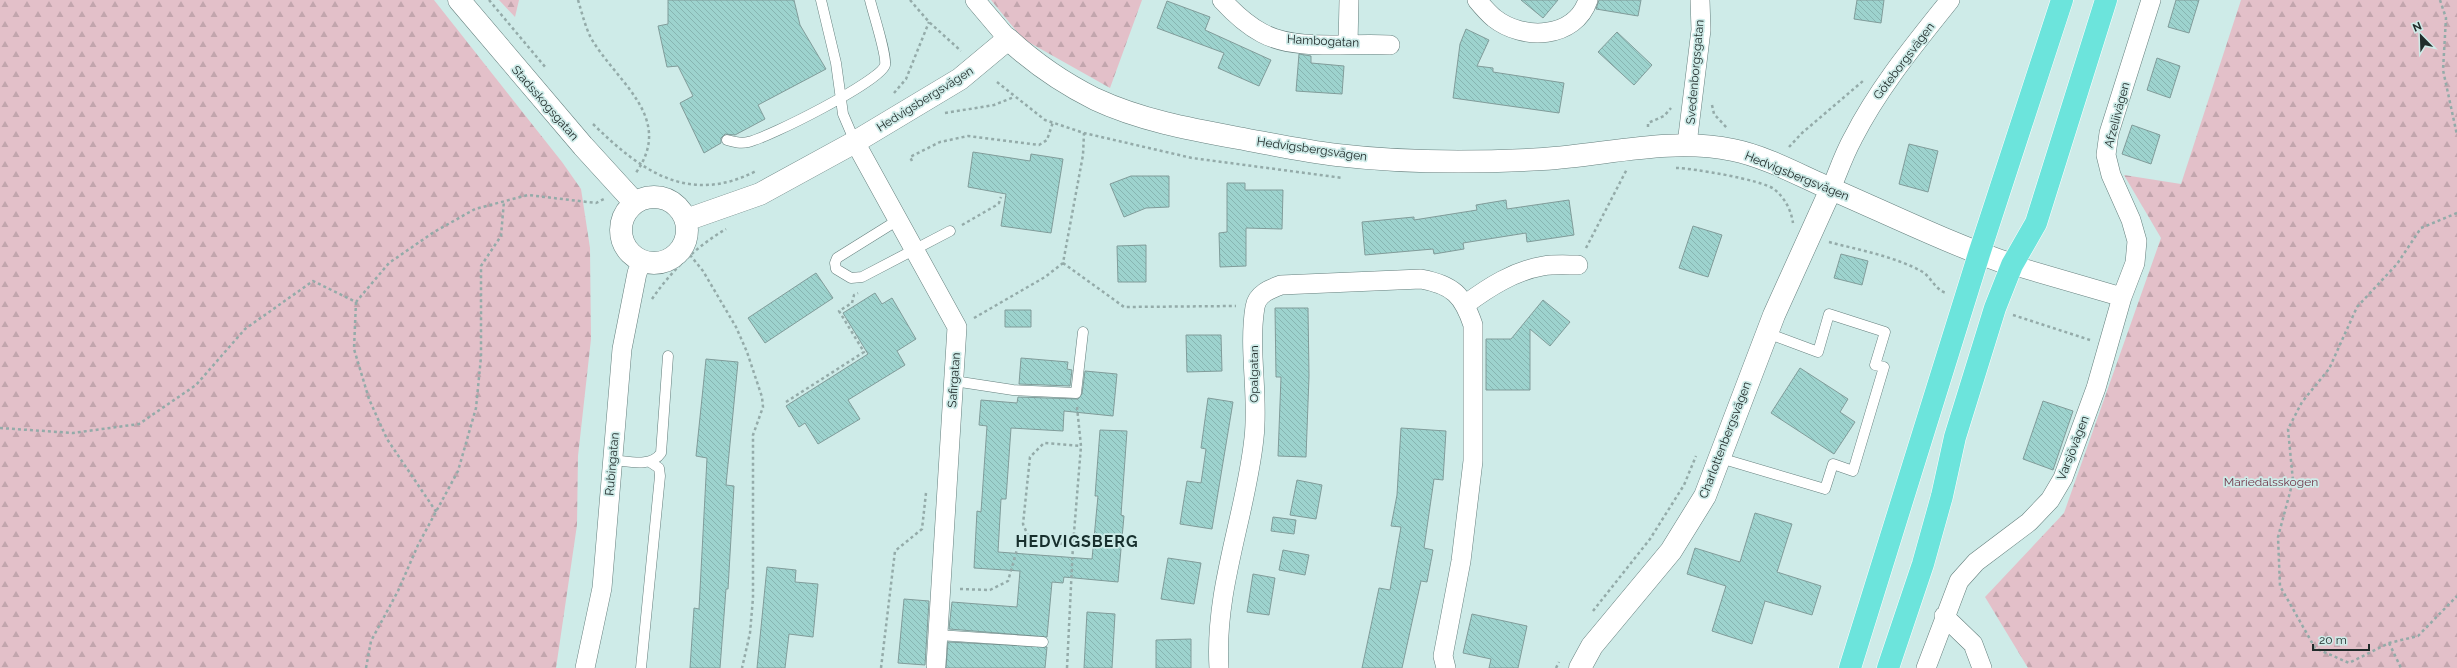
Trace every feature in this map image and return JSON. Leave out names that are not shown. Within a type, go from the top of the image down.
[{"type":"highway","points":[[1850,668],[1979,254],[2062,0]]},
{"type":"highway","points":[[1888,668],[1942,496],[1957,430],[1994,308],[2012,265],[2036,223],[2106,0]]},
{"type":"street","name":"Stadsskogsgatan","points":[[459,0],[583,146],[629,196]]},
{"type":"street","points":[[975,0],[1008,39]]},
{"type":"street","name":"Hambogatan","points":[[1222,0],[1234,13],[1262,33],[1277,39],[1298,42],[1390,45]]},
{"type":"street","points":[[1348,44],[1349,0]]},
{"type":"street","points":[[1477,0],[1494,18],[1529,33],[1547,34],[1567,26],[1579,17],[1588,0]]},
{"type":"street","name":"Svedenborgsgatan","points":[[1687,144],[1701,30],[1700,0]]},
{"type":"street","name":"Göteborgsvägen","points":[[1831,189],[1852,139],[1870,106],[1895,69],[1950,0]]},
{"type":"street","name":"Afzeliivägen","points":[[2122,297],[2135,263],[2137,241],[2131,220],[2111,175],[2106,155],[2109,133],[2151,0]]},
{"type":"street","name":"Hedvigsbergsvägen","points":[[686,220],[760,194],[854,142],[960,79],[1008,39],[1044,69],[1094,98],[1127,112],[1176,126],[1337,155],[1417,161],[1485,161],[1546,159],[1649,146],[1687,144],[1734,150],[1831,189],[1979,254],[2012,265]]},
{"type":"street","name":"Safirgatan","points":[[854,142],[957,326],[936,665]]},
{"type":"street","name":"Charlottenbergsvägen","points":[[1580,668],[1592,646],[1671,551],[1705,496],[1767,333],[1831,189]]},
{"type":"street","points":[[629,196],[665,200],[675,205],[686,220],[687,237],[679,252],[665,262],[654,263],[642,261],[629,252],[622,237],[621,226],[625,216],[629,196]]},
{"type":"street","name":"Rubingatan","points":[[585,668],[602,588],[622,349],[638,273],[642,261]]},
{"type":"street","points":[[1466,304],[1493,284],[1521,272],[1544,266],[1578,265]]},
{"type":"street","points":[[2012,265],[2122,297]]},
{"type":"street","points":[[1255,306],[1265,291],[1281,285],[1421,279],[1442,283],[1457,294],[1466,304],[1473,325],[1473,461],[1461,561],[1443,656],[1446,668]]},
{"type":"street","name":"Varsjövägen","points":[[1926,668],[1944,616],[1959,581],[1976,562],[2029,522],[2050,500],[2063,478],[2096,388],[2122,297]]},
{"type":"street","name":"Opalgatan","points":[[1219,668],[1218,654],[1223,587],[1254,437],[1253,361],[1255,306]]},
{"type":"street","points":[[1944,616],[1973,644],[1982,668]]},
{"type":"lane","points":[[821,0],[836,63],[840,98],[846,124],[854,142]]},
{"type":"lane","points":[[728,140],[737,143],[748,142],[767,136],[840,98],[879,75],[885,65],[870,0]]},
{"type":"lane","points":[[898,220],[837,258],[834,263],[836,269],[851,278],[862,277],[950,231]]},
{"type":"lane","points":[[1720,458],[1825,489],[1833,464],[1853,471],[1884,367],[1875,365],[1885,332],[1829,314],[1818,352],[1767,333]]},
{"type":"lane","points":[[954,381],[1013,390],[1076,393],[1083,332]]},
{"type":"lane","points":[[612,460],[650,462],[657,459],[661,453],[668,356]]},
{"type":"lane","points":[[641,668],[660,476],[659,468],[650,462]]},
{"type":"lane","points":[[938,640],[1043,642]]},
{"type":"path","points":[[489,0],[548,70]]},
{"type":"path","points":[[437,514],[387,439],[369,399],[354,349],[356,302],[389,263],[428,237],[475,209],[528,195],[596,203],[629,196],[650,142],[649,127],[645,110],[591,37],[578,0]]},
{"type":"path","points":[[910,0],[928,22],[961,51]]},
{"type":"path","points":[[2440,0],[2446,18],[2443,70],[2457,135]]},
{"type":"path","points":[[891,97],[906,79],[928,22]]},
{"type":"path","points":[[1789,147],[1802,132],[1867,78]]},
{"type":"path","points":[[938,114],[994,105],[1014,97],[997,82]]},
{"type":"path","points":[[587,118],[622,152],[641,166],[662,178],[699,184],[722,183],[758,170]]},
{"type":"path","points":[[912,161],[910,157],[940,142],[968,136],[1039,144],[1047,140],[1053,122]]},
{"type":"path","points":[[1578,265],[1628,168]]},
{"type":"path","points":[[1670,168],[1685,168],[1730,176],[1773,188],[1786,202],[1794,226]]},
{"type":"path","points":[[950,231],[995,206],[999,203],[1001,196]]},
{"type":"path","points":[[366,668],[371,641],[398,591],[418,545],[437,514],[458,472],[476,408],[481,357],[481,266],[501,236],[504,202]]},
{"type":"path","points":[[2457,213],[2421,228],[2397,264],[2357,307],[2329,369],[2302,402],[2288,429],[2294,481],[2278,537],[2280,586],[2315,648],[2349,663],[2389,643],[2418,636],[2457,596]]},
{"type":"path","points":[[649,305],[662,284],[690,255],[729,228]]},
{"type":"path","points":[[690,255],[714,288],[736,327],[747,352],[762,396],[763,407],[753,435],[753,598],[750,633],[742,668]]},
{"type":"path","points":[[1063,263],[1124,307],[1255,306]]},
{"type":"path","points":[[0,428],[73,433],[139,424],[196,384],[245,329],[313,281],[356,302]]},
{"type":"path","points":[[786,402],[864,352],[839,311],[852,303],[854,295],[860,291]]},
{"type":"path","points":[[1066,668],[1073,545],[1081,446],[1076,393]]},
{"type":"path","points":[[1073,545],[1030,540],[1023,524],[1030,457],[1044,443],[1081,446]]},
{"type":"path","points":[[1591,613],[1650,539],[1684,485],[1700,449]]},
{"type":"path","points":[[941,587],[990,590],[1008,581],[1018,546],[1027,532]]},
{"type":"path","points":[[2389,643],[2400,668]]},
{"type":"path","points":[[1556,668],[1560,661]]},
{"type":"green space","points":[[0,0],[434,0],[562,162],[581,189],[590,248],[591,339],[578,456],[577,525],[556,668],[0,668]]},
{"type":"green space","points":[[499,0],[519,0],[515,17]]},
{"type":"green space","points":[[991,0],[1142,0],[1110,88],[1023,39]]},
{"type":"green space","name":"Mariedalsskogen","points":[[2241,0],[2457,0],[2457,668],[2028,668],[1985,597],[2064,513],[2161,238],[2124,175],[2181,184]]},
{"type":"building","points":[[668,0],[794,0],[800,25],[826,69],[758,105],[765,119],[735,135],[725,134],[721,138],[721,143],[704,153],[680,103],[693,96],[678,66],[667,67],[658,26],[668,24]]},
{"type":"building","points":[[1521,0],[1558,0],[1543,18]]},
{"type":"building","points":[[1599,0],[1641,0],[1638,16],[1596,9]]},
{"type":"building","points":[[1857,0],[1884,0],[1881,23],[1854,19]]},
{"type":"building","points":[[2176,0],[2199,0],[2189,33],[2168,27]]},
{"type":"building","points":[[1167,1],[1210,17],[1205,30],[1271,60],[1259,86],[1218,68],[1224,53],[1157,28]]},
{"type":"building","points":[[1466,29],[1489,40],[1477,66],[1493,68],[1493,72],[1564,83],[1559,113],[1453,98],[1460,44]]},
{"type":"building","points":[[1617,32],[1652,65],[1634,85],[1598,52]]},
{"type":"building","points":[[1299,54],[1311,56],[1311,63],[1344,66],[1342,94],[1296,91]]},
{"type":"building","points":[[2157,58],[2180,66],[2170,98],[2147,90]]},
{"type":"building","points":[[2132,125],[2160,135],[2151,164],[2122,154]]},
{"type":"building","points":[[1909,144],[1938,151],[1928,192],[1899,184]]},
{"type":"building","points":[[973,152],[1030,161],[1031,154],[1063,159],[1051,233],[1001,226],[1006,194],[968,187]]},
{"type":"building","points":[[1131,176],[1169,176],[1169,207],[1146,208],[1124,217],[1110,184]]},
{"type":"building","points":[[1227,183],[1245,183],[1245,190],[1283,190],[1282,229],[1246,228],[1246,266],[1220,267],[1219,233],[1227,232]]},
{"type":"building","points":[[1506,200],[1507,209],[1569,200],[1574,235],[1527,242],[1526,233],[1463,243],[1464,249],[1434,254],[1433,249],[1365,255],[1362,222],[1414,217],[1414,220],[1477,210],[1476,205]]},
{"type":"building","points":[[1693,226],[1722,235],[1708,277],[1679,268]]},
{"type":"building","points":[[1146,245],[1146,282],[1118,282],[1117,246]]},
{"type":"building","points":[[1841,254],[1868,261],[1862,285],[1834,278]]},
{"type":"building","points":[[816,273],[833,298],[765,343],[748,318]]},
{"type":"building","points":[[875,293],[882,304],[892,298],[916,339],[897,351],[905,365],[848,400],[860,419],[818,444],[805,423],[799,427],[786,406],[868,354],[843,313]]},
{"type":"building","points":[[1543,300],[1570,322],[1550,346],[1530,329],[1530,390],[1486,390],[1486,339],[1511,339]]},
{"type":"building","points":[[1275,308],[1308,308],[1309,376],[1306,457],[1278,456],[1281,377],[1276,377]]},
{"type":"building","points":[[1005,310],[1031,310],[1031,327],[1005,327]]},
{"type":"building","points":[[1186,335],[1221,335],[1222,371],[1187,372]]},
{"type":"building","points":[[1021,358],[1068,362],[1067,369],[1072,370],[1070,386],[1019,384]]},
{"type":"building","points":[[706,359],[738,362],[726,485],[734,486],[728,589],[726,589],[720,668],[690,668],[694,608],[699,609],[707,458],[696,456]]},
{"type":"building","points":[[1800,368],[1848,399],[1840,412],[1855,422],[1834,454],[1771,413]]},
{"type":"building","points":[[1085,371],[1117,374],[1113,416],[1064,411],[1063,431],[1011,428],[1006,499],[1001,499],[998,552],[1092,559],[1098,496],[1095,496],[1100,430],[1127,431],[1121,515],[1124,516],[1118,582],[1064,577],[1063,583],[1052,582],[1047,637],[949,629],[952,602],[1017,607],[1020,571],[974,568],[977,511],[981,512],[987,426],[979,425],[981,400],[1017,403],[1018,397],[1078,399],[1082,394]]},
{"type":"building","points":[[1208,398],[1233,402],[1212,529],[1180,524],[1187,481],[1201,483],[1206,449],[1201,448]]},
{"type":"building","points":[[2043,401],[2073,411],[2053,470],[2023,459]]},
{"type":"building","points":[[1401,428],[1446,431],[1443,480],[1434,479],[1424,548],[1433,550],[1427,582],[1421,581],[1402,668],[1362,668],[1379,588],[1390,590],[1401,527],[1391,526],[1397,495]]},
{"type":"building","points":[[1297,480],[1322,485],[1316,519],[1290,515]]},
{"type":"building","points":[[1755,513],[1792,524],[1777,572],[1821,586],[1812,615],[1765,601],[1752,644],[1712,631],[1726,586],[1687,574],[1695,548],[1740,562]]},
{"type":"building","points":[[1273,517],[1296,520],[1294,534],[1271,531]]},
{"type":"building","points":[[1283,550],[1309,555],[1305,575],[1279,570]]},
{"type":"building","points":[[1168,558],[1201,563],[1194,604],[1161,599]]},
{"type":"building","points":[[767,567],[796,570],[795,582],[818,584],[813,637],[789,634],[785,668],[757,668]]},
{"type":"building","points":[[1253,574],[1275,578],[1269,615],[1247,612]]},
{"type":"building","points":[[904,599],[929,601],[925,665],[898,663]]},
{"type":"building","points":[[1087,612],[1115,614],[1112,668],[1084,668]]},
{"type":"building","points":[[1472,614],[1527,626],[1518,668],[1489,668],[1491,659],[1463,653]]},
{"type":"building","points":[[1191,639],[1191,668],[1156,668],[1156,640]]},
{"type":"building","points":[[948,642],[1047,647],[1045,668],[946,668]]},
{"type":"district","name":"HEDVIGSBERG","points":[[1077,541]]}]
